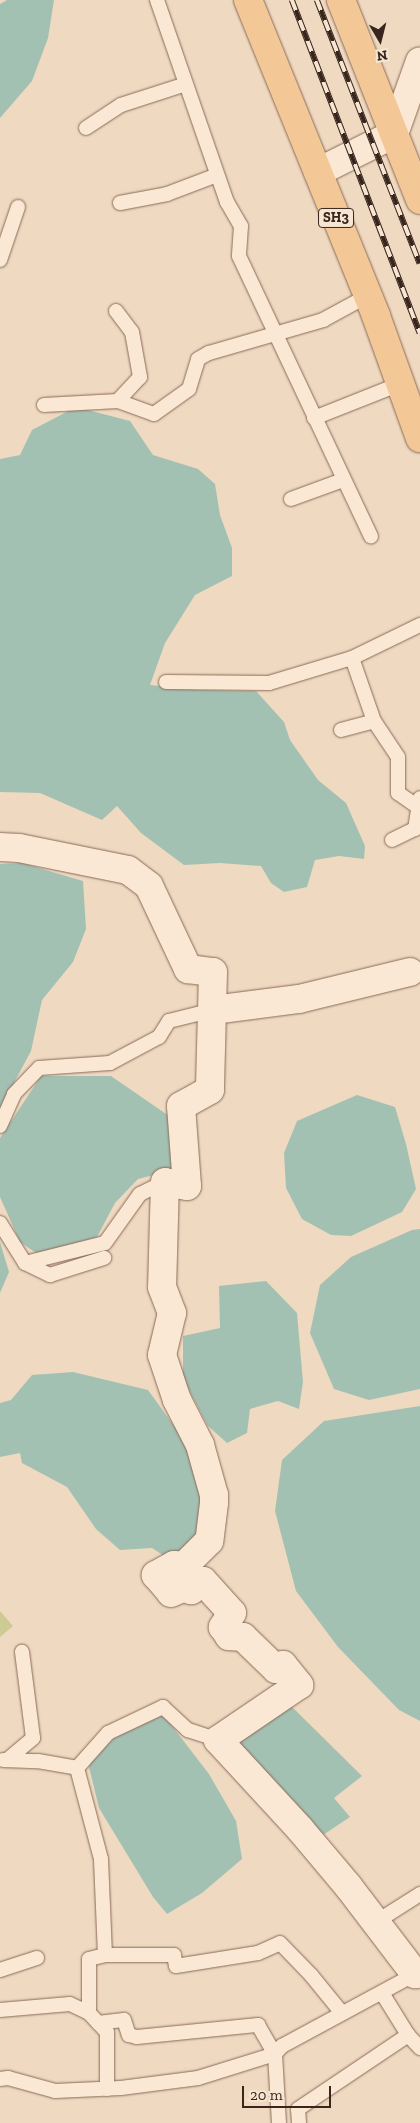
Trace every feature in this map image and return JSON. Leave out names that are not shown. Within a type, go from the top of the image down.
[{"type":"main road","name":"SH3","points":[[248,0],[368,296],[420,438]]},
{"type":"main road","points":[[341,0],[420,200]]},
{"type":"street","points":[[318,172],[394,134],[420,61]]},
{"type":"street","points":[[0,847],[19,848],[128,870],[148,886],[188,969],[213,972],[210,1090],[181,1106],[187,1186],[164,1182],[162,1287],[172,1313],[162,1355],[177,1400],[200,1445],[214,1495],[214,1502],[208,1541],[183,1567],[174,1565],[156,1575],[171,1593],[188,1586],[191,1590],[203,1581],[232,1613],[224,1627],[229,1636],[242,1637],[276,1669],[283,1665],[299,1685],[218,1740],[300,1828],[418,1973]]},
{"type":"street","points":[[213,1010],[299,999],[410,972]]},
{"type":"lane","points":[[157,0],[227,202],[241,226],[239,256],[370,536]]},
{"type":"lane","points":[[86,128],[121,105],[186,84]]},
{"type":"lane","points":[[120,203],[167,194],[217,175]]},
{"type":"lane","points":[[0,260],[18,207]]},
{"type":"lane","points":[[44,405],[118,401],[154,414],[189,389],[198,358],[275,333],[323,320],[368,296]]},
{"type":"lane","points":[[116,310],[132,332],[140,376],[118,401]]},
{"type":"lane","points":[[314,418],[400,384]]},
{"type":"lane","points":[[291,499],[343,480]]},
{"type":"lane","points":[[166,682],[269,684],[352,658],[420,625]]},
{"type":"lane","points":[[352,658],[374,721],[398,757],[398,793],[419,802],[415,829],[392,840]]},
{"type":"lane","points":[[341,730],[374,721]]},
{"type":"lane","points":[[0,1126],[14,1094],[39,1068],[110,1063],[158,1037],[169,1021],[213,1010]]},
{"type":"lane","points":[[25,1263],[105,1243],[140,1194],[164,1182]]},
{"type":"lane","points":[[0,1222],[25,1263],[50,1275],[104,1258]]},
{"type":"lane","points":[[3,1760],[33,1738],[22,1652]]},
{"type":"lane","points":[[77,1768],[108,1733],[163,1707],[188,1730],[218,1740]]},
{"type":"lane","points":[[3,1760],[38,1761],[77,1768]]},
{"type":"lane","points":[[77,1768],[101,1860],[105,1955]]},
{"type":"lane","points":[[376,1922],[420,1894]]},
{"type":"lane","points":[[94,2018],[89,1958],[105,1955],[174,1955],[176,1966],[258,1953],[280,1943],[311,1975],[342,2013]]},
{"type":"lane","points":[[0,1970],[37,1958]]},
{"type":"lane","points":[[0,2078],[8,2078],[55,2091],[107,2089],[198,2078],[275,2054],[282,2046],[418,1973]]},
{"type":"lane","points":[[382,1993],[408,2035],[420,2048]]},
{"type":"lane","points":[[0,2010],[70,2004],[94,2018],[107,2032],[107,2089]]},
{"type":"lane","points":[[94,2018],[124,2020],[129,2035],[137,2037],[258,2025],[275,2054],[279,2123]]},
{"type":"lane","points":[[297,2122],[298,2109],[408,2035]]},
{"type":"shaded area","points":[[7,0],[54,0],[48,38],[32,81],[0,118],[0,4]]},
{"type":"shaded area","points":[[76,407],[130,421],[153,455],[198,469],[215,484],[220,515],[232,548],[232,576],[195,595],[165,643],[150,685],[199,690],[256,691],[284,722],[290,740],[318,780],[346,803],[365,846],[364,859],[339,856],[315,860],[307,887],[284,892],[271,883],[261,866],[220,863],[184,865],[141,833],[117,806],[102,820],[40,793],[0,792],[0,459],[20,455],[32,430]]},
{"type":"shaded area","points":[[22,863],[83,881],[86,929],[73,962],[42,1000],[31,1051],[0,1109],[0,864]]},
{"type":"shaded area","points":[[41,1076],[111,1076],[169,1116],[177,1169],[138,1179],[115,1203],[97,1237],[39,1255],[20,1242],[0,1197],[0,1138]]},
{"type":"shaded area","points":[[357,1095],[395,1107],[416,1189],[402,1212],[351,1236],[331,1235],[302,1219],[286,1188],[284,1153],[297,1121]]},
{"type":"shaded area","points":[[420,1229],[420,1389],[369,1400],[334,1389],[310,1333],[320,1285],[351,1257],[412,1230]]},
{"type":"shaded area","points":[[0,1242],[9,1272],[0,1293]]},
{"type":"shaded area","points":[[266,1281],[297,1313],[303,1382],[299,1409],[278,1401],[250,1409],[247,1433],[227,1443],[208,1426],[183,1379],[183,1336],[220,1328],[219,1286]]},
{"type":"shaded area","points":[[73,1372],[148,1390],[193,1452],[206,1535],[178,1565],[152,1548],[120,1550],[96,1529],[67,1487],[22,1463],[20,1453],[0,1457],[0,1403],[11,1400],[32,1375]]},
{"type":"shaded area","points":[[420,1406],[420,1721],[399,1710],[338,1647],[296,1591],[275,1511],[282,1460],[324,1421]]},
{"type":"shaded area","points":[[0,1611],[13,1626],[0,1637]]},
{"type":"shaded area","points":[[283,1698],[362,1776],[334,1798],[350,1817],[317,1839],[228,1740]]},
{"type":"shaded area","points":[[162,1713],[209,1774],[236,1821],[242,1859],[202,1893],[167,1914],[153,1897],[99,1808],[88,1763],[131,1722]]},
{"type":"railway","points":[[292,0],[420,333]]},
{"type":"railway","points":[[317,0],[420,264]]}]
